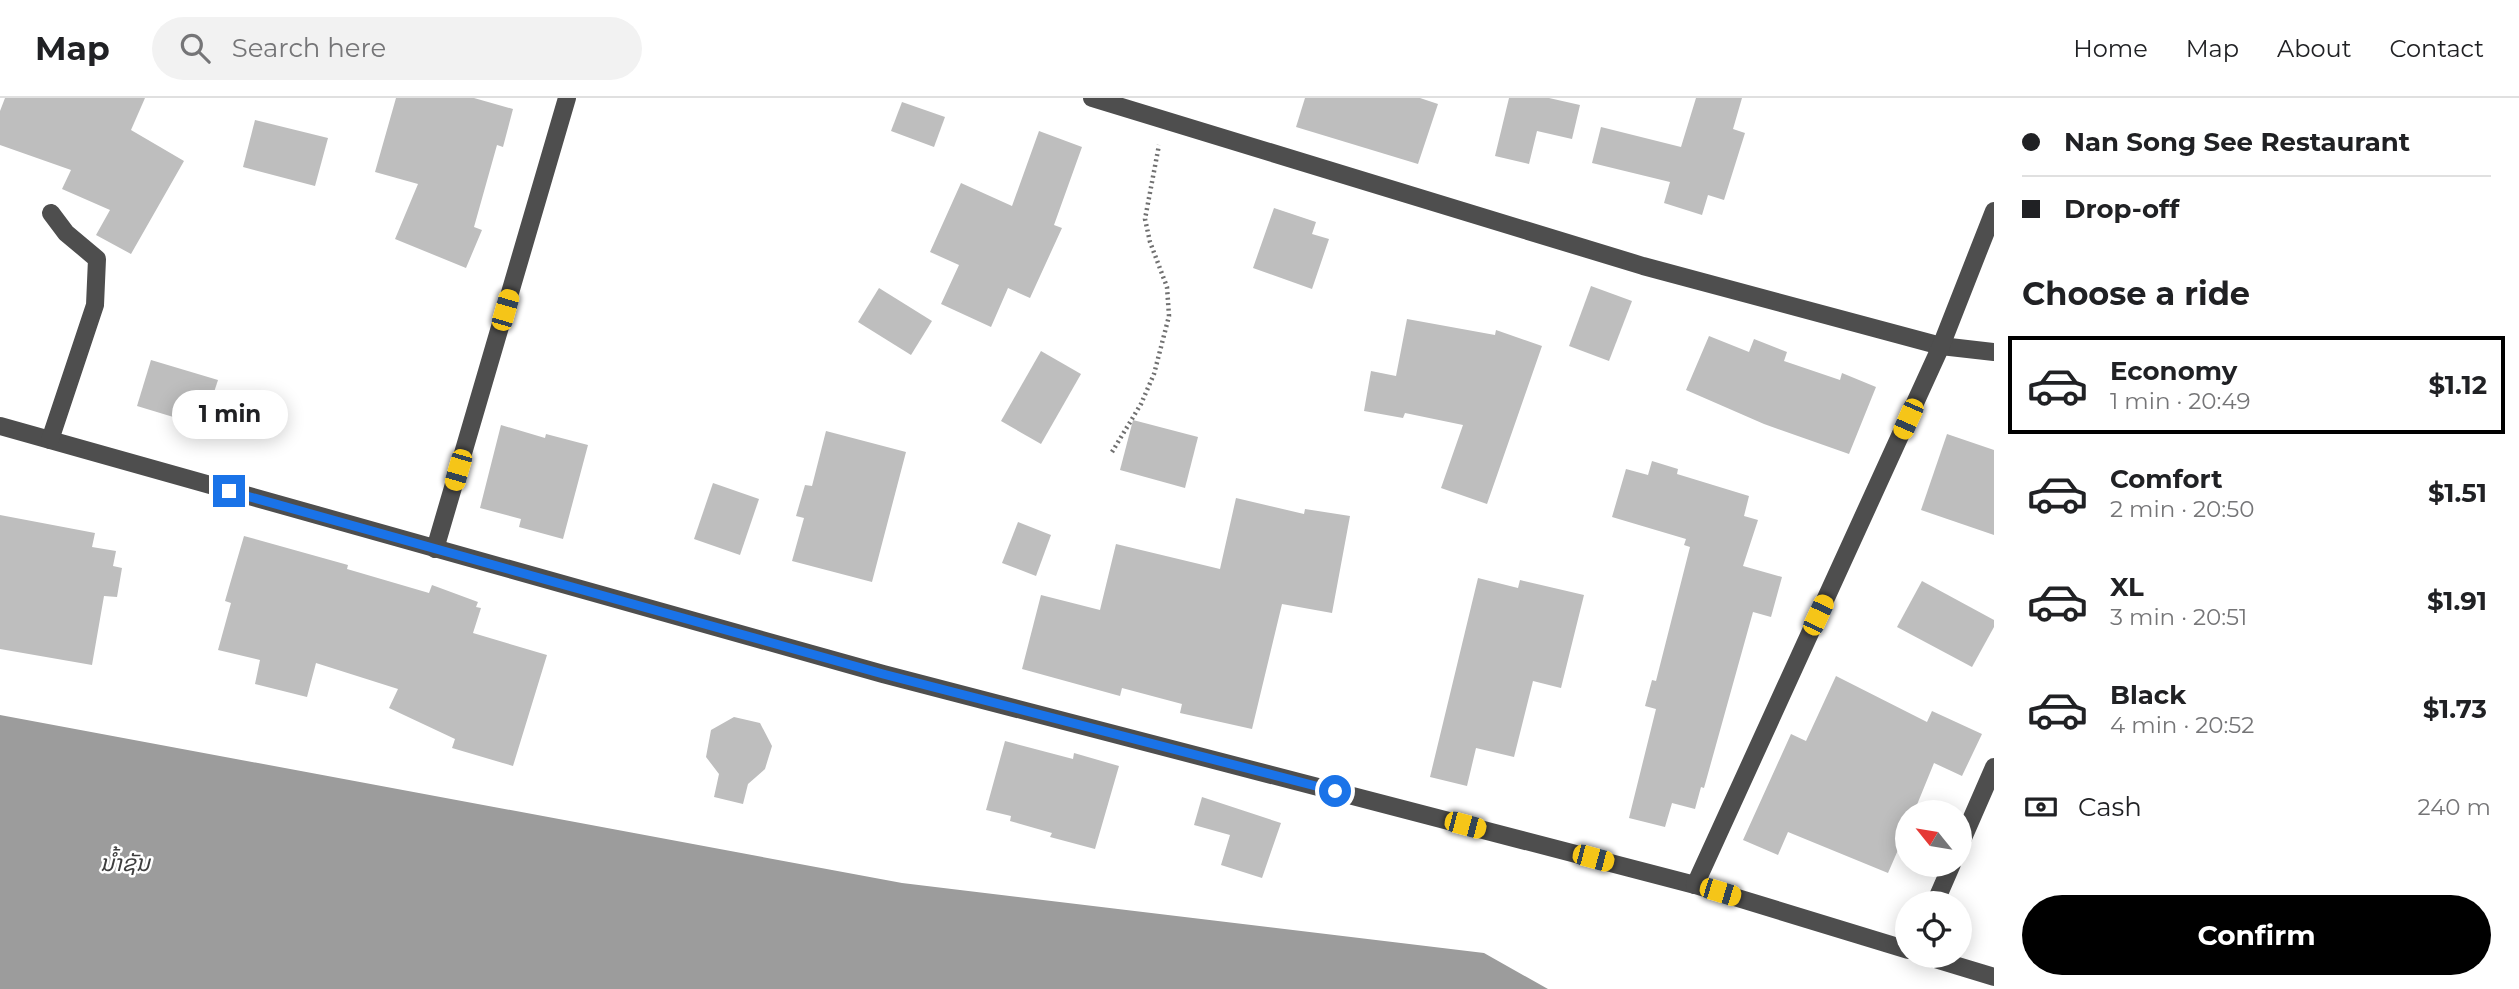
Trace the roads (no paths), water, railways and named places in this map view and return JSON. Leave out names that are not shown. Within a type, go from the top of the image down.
[{"type":"street","points":[[435,550],[567,98]]},
{"type":"street","points":[[1092,98],[1643,266],[1941,346],[1994,352]]},
{"type":"street","points":[[1695,885],[1941,346],[1994,211]]},
{"type":"street","points":[[50,440],[95,305],[97,259],[66,233],[51,213]]},
{"type":"street","points":[[0,426],[883,674],[1695,885],[1895,946]]},
{"type":"street","points":[[1972,817],[1994,767]]},
{"type":"street","points":[[1964,968],[1994,977]]},
{"type":"water","name":"ນ້ຳຊັນ","points":[[0,715],[902,883],[1484,953],[1548,989],[0,989]]}]
